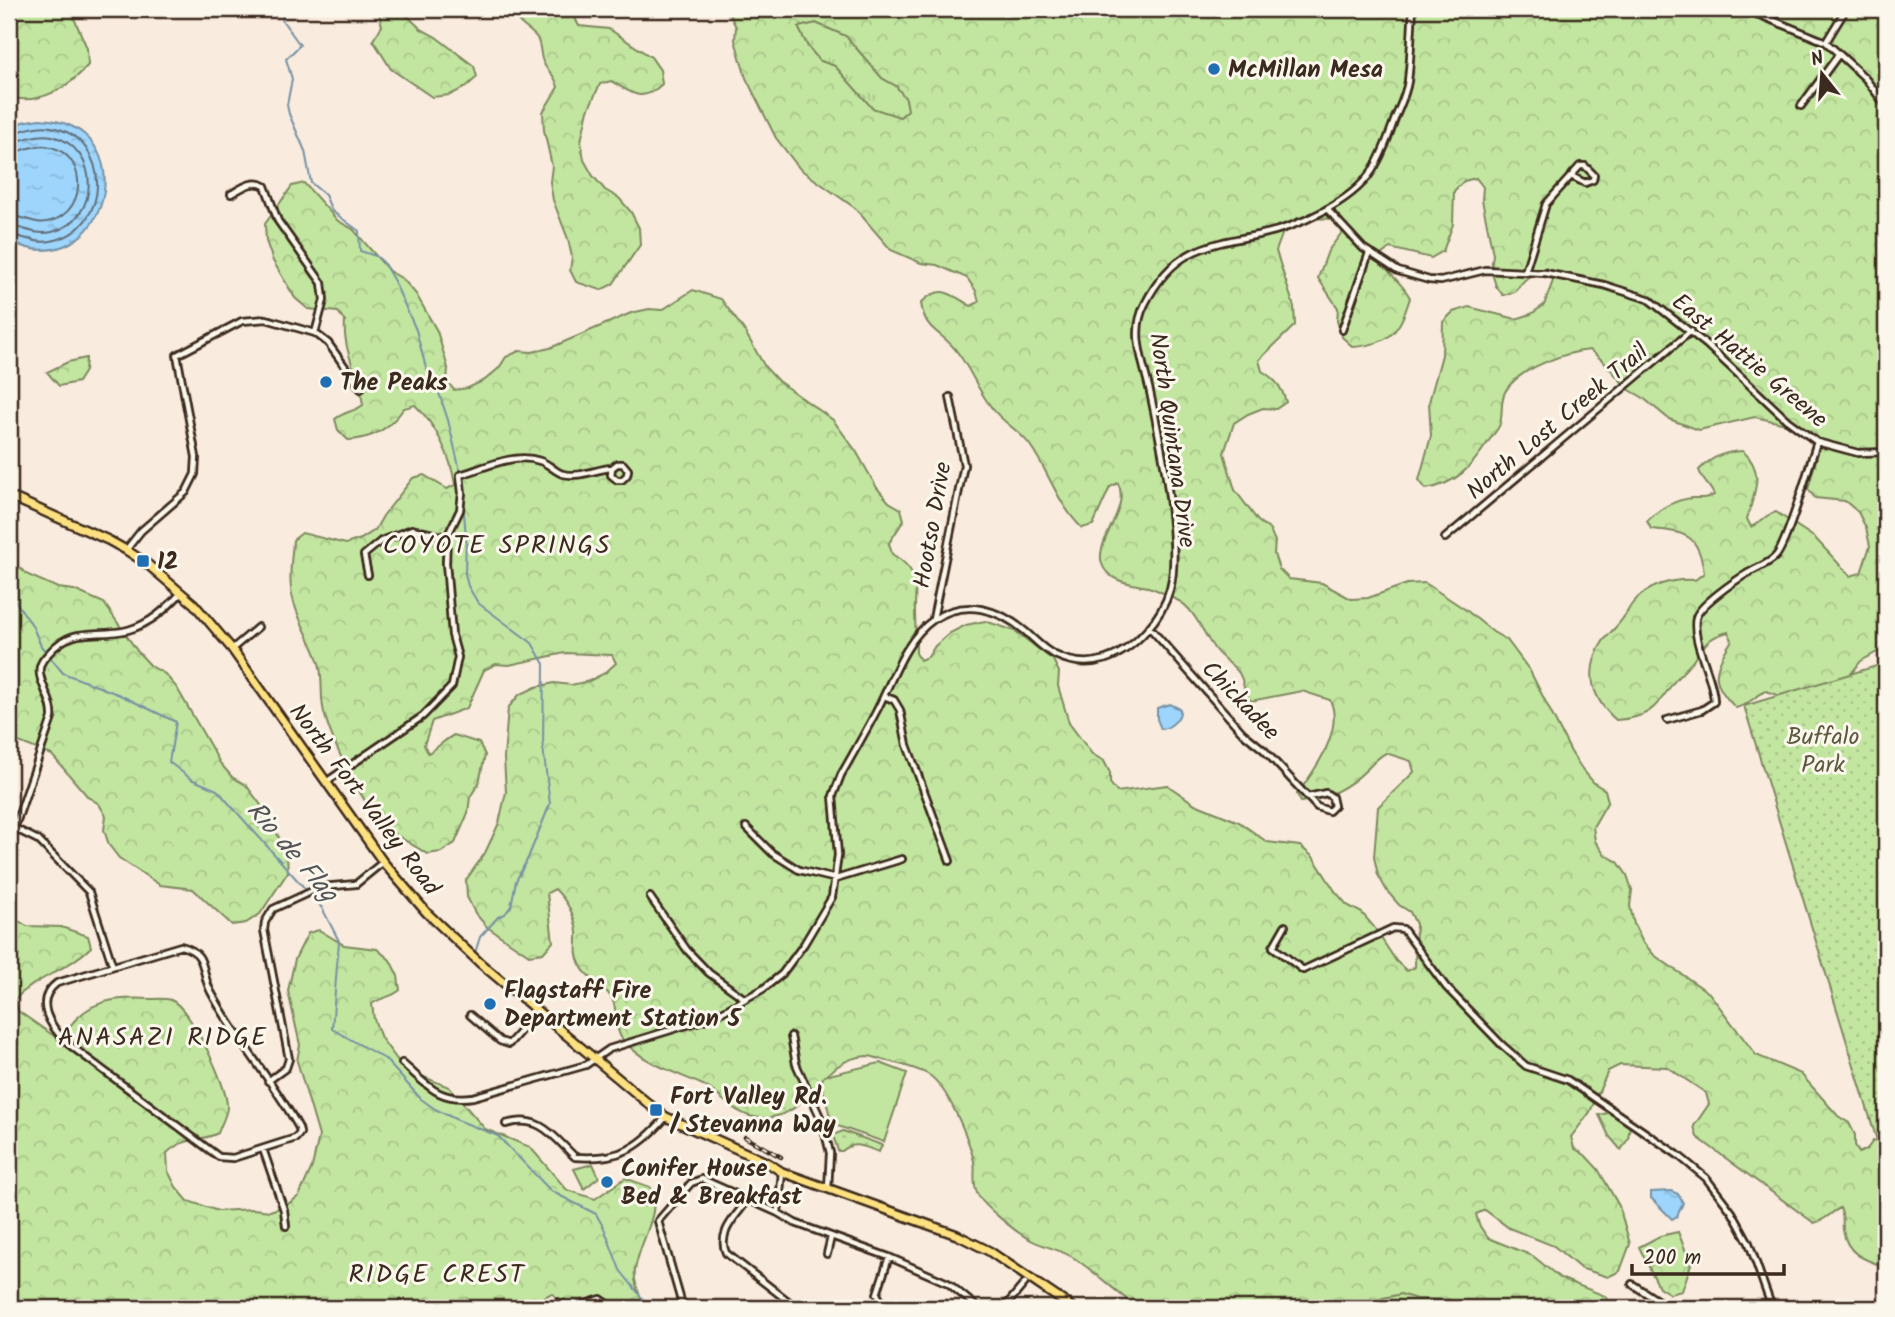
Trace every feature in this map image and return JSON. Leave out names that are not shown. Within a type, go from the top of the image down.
[{"type":"main road","name":"North Fort Valley Road","points":[[9,496],[127,550],[181,593],[232,649],[383,862],[438,924],[666,1117],[768,1163],[782,1172],[957,1235],[978,1245],[1073,1308]]},
{"type":"street","name":"North Quintana Drive","points":[[402,1062],[439,1094],[455,1100],[520,1084],[596,1060],[610,1049],[713,1017],[763,989],[782,974],[804,944],[832,897],[838,855],[833,796],[841,775],[907,649],[933,620],[959,609],[977,607],[994,610],[1053,654],[1088,662],[1118,656],[1150,628],[1163,608],[1170,587],[1172,528],[1156,419],[1139,353],[1137,331],[1142,310],[1152,290],[1173,266],[1189,254],[1208,244],[1284,228],[1326,209],[1371,173],[1408,85],[1413,9]]},
{"type":"street","points":[[1745,9],[1756,10],[1826,42],[1865,78],[1886,106]]},
{"type":"street","points":[[1826,42],[1846,9]]},
{"type":"street","points":[[1801,106],[1839,54]]},
{"type":"street","points":[[1525,272],[1546,204],[1571,176],[1580,166],[1585,166],[1594,176],[1593,180],[1585,183],[1571,176]]},
{"type":"street","points":[[230,194],[251,184],[265,186],[278,221],[322,283],[324,300],[314,333]]},
{"type":"street","name":"East Hattie Greene","points":[[1326,209],[1369,253],[1398,271],[1429,280],[1441,281],[1485,271],[1525,272],[1604,285],[1648,299],[1691,331],[1787,420],[1817,442],[1858,453],[1886,452]]},
{"type":"street","points":[[1342,330],[1369,253]]},
{"type":"street","points":[[127,550],[141,531],[186,492],[195,474],[196,457],[177,355],[250,319],[266,319],[314,333],[328,343],[361,389]]},
{"type":"street","name":"North Lost Creek Trail","points":[[1445,537],[1691,331]]},
{"type":"street","name":"Hootso Drive","points":[[933,620],[964,465],[950,397]]},
{"type":"street","points":[[1667,720],[1702,710],[1714,702],[1714,692],[1701,652],[1696,618],[1701,609],[1734,583],[1777,556],[1817,442]]},
{"type":"street","points":[[325,783],[423,716],[452,685],[458,657],[452,635],[446,563],[447,537],[460,510],[463,492],[460,475],[523,458],[541,461],[562,474],[579,475],[600,468],[612,468]]},
{"type":"street","points":[[368,575],[364,555],[381,541],[412,529],[447,537]]},
{"type":"street","points":[[9,844],[52,718],[51,702],[40,675],[43,660],[57,643],[77,635],[128,630],[144,624],[181,593]]},
{"type":"street","points":[[232,649],[258,627]]},
{"type":"street","name":"Chickadee","points":[[1150,628],[1243,733],[1264,750],[1308,797],[1323,811],[1329,811],[1334,806],[1332,797],[1326,793],[1308,797]]},
{"type":"street","points":[[884,696],[894,700],[900,710],[906,745],[950,862]]},
{"type":"street","points":[[746,827],[772,853],[799,870],[836,879],[902,859]]},
{"type":"street","points":[[16,828],[38,840],[92,896],[113,965]]},
{"type":"street","points":[[268,1081],[286,1068],[289,1059],[264,930],[265,922],[273,909],[321,887],[356,884],[383,862]]},
{"type":"street","points":[[650,897],[687,950],[709,973],[745,999]]},
{"type":"street","points":[[1285,926],[1273,947],[1303,970],[1393,928],[1402,929],[1447,987],[1502,1045],[1527,1066],[1568,1080],[1678,1155],[1706,1178],[1732,1212],[1749,1243],[1772,1308]]},
{"type":"street","points":[[174,947],[192,949],[200,958],[210,992],[297,1123],[300,1133],[296,1138],[233,1158],[219,1157],[67,1043],[44,1004],[49,988],[113,965],[174,947]]},
{"type":"street","points":[[470,1015],[500,1041],[509,1044],[538,1011]]},
{"type":"street","points":[[791,1036],[796,1064],[822,1121],[830,1153],[828,1189]]},
{"type":"street","points":[[506,1124],[519,1120],[541,1125],[575,1157],[600,1159],[646,1140],[666,1117]]},
{"type":"street","points":[[263,1149],[284,1210],[286,1226]]},
{"type":"street","points":[[778,1213],[782,1172]]},
{"type":"street","points":[[683,1308],[658,1221],[691,1183],[702,1179],[795,1223],[889,1257],[948,1283],[978,1308]]},
{"type":"street","points":[[747,1201],[724,1233],[722,1245],[726,1253],[797,1308]]},
{"type":"street","points":[[827,1254],[831,1237]]},
{"type":"street","points":[[885,1308],[877,1294],[889,1257]]},
{"type":"street","points":[[1004,1308],[1025,1283]]},
{"type":"street","points":[[1632,1284],[1669,1308]]},
{"type":"street","points":[[558,1303],[572,1308],[601,1299],[614,1308]]},
{"type":"green space","points":[[9,9],[70,9],[87,48],[88,65],[72,81],[53,93],[31,99],[9,97]]},
{"type":"green space","points":[[378,9],[400,9],[421,29],[474,66],[477,77],[466,87],[450,95],[432,97],[391,69],[373,40],[382,26]]},
{"type":"green space","points":[[514,9],[581,9],[575,18],[579,26],[609,29],[651,57],[660,70],[662,84],[648,94],[631,92],[611,81],[600,84],[588,110],[581,141],[584,160],[605,190],[619,198],[631,212],[639,228],[640,245],[613,284],[601,290],[576,282],[570,270],[572,257],[553,200],[550,182],[552,166],[544,130],[543,112],[558,87],[544,64],[537,38],[520,23]]},
{"type":"green space","points":[[720,9],[1886,9],[1886,647],[1861,661],[1850,675],[1793,700],[1766,691],[1736,708],[1721,690],[1717,675],[1721,659],[1732,640],[1728,632],[1708,641],[1656,705],[1637,717],[1616,720],[1601,703],[1593,684],[1596,654],[1638,598],[1660,584],[1695,580],[1704,573],[1699,550],[1689,538],[1682,534],[1651,529],[1647,521],[1673,503],[1714,495],[1699,470],[1719,456],[1743,451],[1754,467],[1755,491],[1747,519],[1751,527],[1776,512],[1815,538],[1850,576],[1861,573],[1870,546],[1866,528],[1858,512],[1845,501],[1815,498],[1808,489],[1819,449],[1813,436],[1786,424],[1755,417],[1699,430],[1669,419],[1628,389],[1590,350],[1556,358],[1520,376],[1503,396],[1498,428],[1470,466],[1463,473],[1437,487],[1426,489],[1419,480],[1431,436],[1429,402],[1442,355],[1443,322],[1453,312],[1469,307],[1516,319],[1531,314],[1544,305],[1554,278],[1546,268],[1528,277],[1515,292],[1503,295],[1496,286],[1491,270],[1493,254],[1482,200],[1483,187],[1476,178],[1464,181],[1454,191],[1453,224],[1443,251],[1431,258],[1390,248],[1381,255],[1387,268],[1410,298],[1397,328],[1376,343],[1353,347],[1342,337],[1337,321],[1338,308],[1318,278],[1328,251],[1346,227],[1342,219],[1298,218],[1286,224],[1276,251],[1294,307],[1295,325],[1259,360],[1262,371],[1277,384],[1286,402],[1276,409],[1263,408],[1248,414],[1234,423],[1224,453],[1235,490],[1258,521],[1269,529],[1275,541],[1274,554],[1279,569],[1289,579],[1322,583],[1351,599],[1368,598],[1407,584],[1425,583],[1507,640],[1530,671],[1582,769],[1594,783],[1605,790],[1608,801],[1593,827],[1595,841],[1604,854],[1618,862],[1627,875],[1632,890],[1630,906],[1634,924],[1642,941],[1654,955],[1709,993],[1756,1055],[1801,1074],[1838,1116],[1849,1123],[1859,1153],[1867,1149],[1873,1141],[1886,1139],[1886,1267],[1864,1259],[1848,1245],[1840,1208],[1814,1223],[1697,1137],[1694,1126],[1709,1104],[1706,1093],[1667,1067],[1620,1065],[1608,1071],[1590,1112],[1571,1137],[1574,1148],[1598,1169],[1619,1206],[1630,1244],[1620,1271],[1608,1277],[1580,1268],[1554,1246],[1509,1228],[1485,1210],[1476,1214],[1479,1225],[1488,1238],[1533,1256],[1560,1278],[1605,1296],[1615,1308],[1464,1308],[1450,1300],[1416,1299],[1401,1294],[1383,1298],[1362,1308],[1138,1308],[1074,1258],[1023,1236],[985,1204],[977,1193],[974,1161],[963,1128],[943,1091],[929,1075],[871,1056],[851,1059],[837,1066],[794,1108],[780,1115],[764,1118],[746,1115],[703,1085],[640,1055],[623,1040],[618,1030],[612,999],[580,964],[572,914],[555,889],[547,893],[553,942],[543,953],[529,955],[487,927],[475,913],[467,897],[466,880],[485,853],[499,823],[506,792],[504,758],[508,708],[519,695],[536,687],[554,683],[571,685],[589,681],[605,673],[616,663],[612,655],[565,653],[509,665],[496,664],[484,670],[467,708],[432,721],[424,745],[428,753],[454,735],[479,743],[485,755],[479,783],[470,797],[468,813],[455,843],[441,852],[427,854],[392,832],[378,819],[350,775],[325,716],[319,663],[299,617],[291,588],[293,540],[302,533],[346,544],[361,539],[375,530],[413,478],[424,475],[447,489],[455,485],[441,442],[430,422],[415,405],[404,408],[387,427],[373,435],[348,440],[338,430],[335,419],[363,405],[346,343],[345,321],[338,312],[308,309],[295,298],[273,261],[266,241],[265,224],[292,186],[304,183],[338,221],[353,229],[389,271],[403,279],[416,294],[437,331],[448,368],[447,381],[454,390],[468,388],[485,380],[499,368],[506,357],[519,351],[532,352],[550,348],[631,313],[649,309],[662,310],[693,290],[721,299],[744,330],[765,367],[778,381],[833,420],[856,451],[877,488],[889,502],[901,509],[904,520],[889,543],[892,554],[911,570],[913,576],[916,653],[920,660],[928,657],[935,646],[950,633],[966,625],[985,621],[1015,631],[1053,660],[1059,672],[1058,686],[1069,723],[1092,754],[1104,761],[1110,773],[1110,783],[1117,792],[1167,785],[1195,804],[1239,822],[1267,842],[1300,846],[1313,857],[1347,905],[1362,913],[1374,927],[1396,961],[1407,971],[1415,967],[1416,924],[1410,912],[1399,905],[1387,891],[1378,875],[1374,857],[1378,807],[1414,772],[1411,761],[1386,753],[1344,787],[1319,798],[1301,802],[1297,794],[1319,762],[1330,736],[1333,711],[1330,700],[1302,691],[1251,701],[1239,673],[1216,651],[1189,609],[1155,589],[1121,581],[1109,575],[1102,564],[1101,555],[1120,503],[1118,483],[1110,487],[1093,525],[1082,528],[1066,509],[1030,445],[996,413],[958,353],[926,320],[921,303],[934,293],[946,292],[971,306],[979,302],[976,291],[967,278],[891,250],[855,208],[800,169],[776,138],[746,78],[735,40],[736,27],[730,15]],"holes":[[[816,23],[846,36],[882,78],[896,86],[906,99],[908,110],[900,117],[872,108],[835,66],[820,61],[808,47],[798,27]]]},
{"type":"green space","points":[[816,23],[846,36],[882,78],[896,86],[906,99],[909,110],[899,118],[872,108],[835,66],[820,61],[808,47],[798,27]]},
{"type":"green space","points":[[86,358],[85,371],[78,382],[59,386],[47,372],[68,362]]},
{"type":"green space","points":[[9,559],[28,575],[104,603],[138,652],[151,666],[165,674],[177,688],[220,763],[232,777],[246,785],[269,816],[287,855],[288,872],[260,914],[246,923],[232,925],[193,889],[160,885],[119,858],[109,845],[104,830],[106,816],[99,804],[88,797],[52,755],[9,738]]},
{"type":"green space","name":"Buffalo Park","points":[[1886,663],[1886,1170],[1744,706]]},
{"type":"green space","points":[[9,915],[27,926],[61,927],[88,936],[91,947],[82,955],[15,999],[18,1011],[54,1036],[65,1033],[82,1013],[91,1007],[112,1000],[169,999],[188,1017],[215,1067],[227,1108],[218,1133],[180,1144],[167,1153],[168,1171],[176,1187],[188,1201],[218,1211],[270,1211],[285,1206],[299,1196],[312,1167],[319,1136],[297,1061],[300,1045],[288,991],[295,959],[308,933],[319,930],[344,945],[377,949],[390,960],[398,976],[400,990],[372,1004],[374,1019],[381,1038],[404,1069],[449,1087],[485,1129],[530,1147],[567,1190],[595,1199],[625,1178],[650,1187],[654,1207],[637,1260],[635,1276],[645,1308],[565,1308],[552,1293],[544,1297],[545,1308],[9,1308]]},
{"type":"green space","points":[[880,1063],[907,1073],[884,1142],[832,1124],[821,1082],[824,1076]]},
{"type":"green space","points":[[1617,1111],[1630,1125],[1628,1139],[1621,1150],[1609,1136],[1599,1115]]},
{"type":"green space","points":[[843,1131],[882,1145],[879,1152],[855,1145],[838,1151],[833,1135]]},
{"type":"green space","points":[[593,1164],[599,1177],[584,1189],[574,1169]]},
{"type":"green space","points":[[1678,1232],[1691,1264],[1682,1291],[1670,1294],[1659,1287],[1639,1247],[1660,1236]]},
{"type":"green space","points":[[1401,1294],[1440,1299],[1464,1308],[1362,1308],[1383,1298]]},
{"type":"water","points":[[39,119],[74,127],[95,146],[104,172],[102,200],[91,225],[71,243],[43,250],[9,241],[9,128]]},
{"type":"water","points":[[1170,704],[1180,709],[1179,716],[1171,725],[1161,729],[1157,708]]},
{"type":"water","points":[[1671,1191],[1678,1194],[1683,1203],[1677,1216],[1672,1219],[1651,1198],[1651,1192]]},
{"type":"waterway","points":[[285,9],[282,20],[300,45],[286,59],[292,79],[287,105],[305,151],[311,183],[325,195],[332,211],[359,231],[360,251],[376,256],[383,262],[394,281],[416,330],[426,368],[437,387],[461,475]]},
{"type":"waterway","points":[[463,501],[465,574],[468,586],[478,603],[532,643],[544,664],[543,747],[550,804],[516,881],[511,906],[480,937],[475,953]]},
{"type":"waterway","name":"Rio de Flag","points":[[9,592],[32,625],[41,646],[63,673],[120,695],[176,722],[169,762],[191,779],[217,790],[307,891]]},
{"type":"waterway","name":"Rio de Flag","points":[[311,895],[322,908],[339,941],[332,1029],[385,1059],[421,1099],[435,1109],[498,1136],[551,1191],[596,1214],[620,1270],[650,1308]]},
{"type":"railway","points":[[745,1137],[781,1157]]},
{"type":"place","name":"McMillan Mesa","points":[[1214,69]]},
{"type":"place","name":"The Peaks","points":[[326,382]]},
{"type":"place","name":"12","points":[[143,561]]},
{"type":"place","name":"Flagstaff Fire Department Station 5","points":[[490,1004]]},
{"type":"place","name":"Fort Valley Rd. / Stevanna Way","points":[[656,1110]]},
{"type":"place","name":"Conifer House Bed & Breakfast","points":[[607,1182]]},
{"type":"district","name":"COYOTE SPRINGS","points":[[497,544]]},
{"type":"district","name":"ANASAZI RIDGE","points":[[163,1036]]},
{"type":"district","name":"RIDGE CREST","points":[[437,1273]]}]
